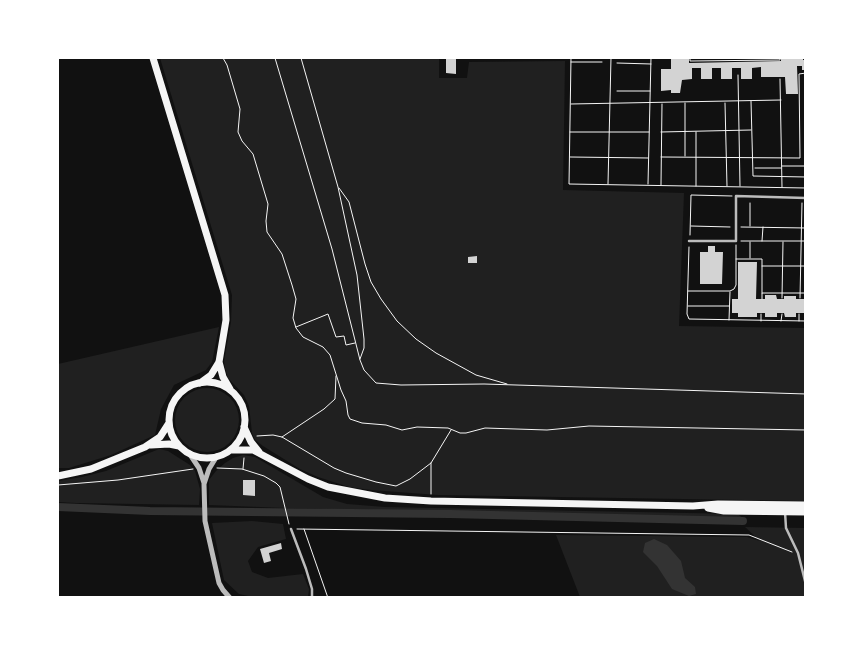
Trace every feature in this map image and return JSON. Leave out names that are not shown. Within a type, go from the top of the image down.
[{"type":"main road","points":[[153,58],[223,286],[226,311],[219,362],[223,377],[230,391],[240,402],[243,409],[244,427],[251,442],[261,454]]},
{"type":"main road","points":[[180,447],[169,423],[171,408],[184,390],[200,383],[211,375],[219,362]]},
{"type":"main road","points":[[200,383],[215,384],[230,391]]},
{"type":"main road","points":[[58,476],[91,469],[145,447],[160,437],[169,423]]},
{"type":"main road","points":[[145,447],[162,444],[180,447],[189,453],[203,458],[217,456],[230,450],[238,442],[244,427]]},
{"type":"main road","points":[[230,450],[246,449],[261,454],[295,473],[328,487],[372,496],[431,501],[692,506],[724,510],[785,508],[806,505]]},
{"type":"main road","points":[[785,508],[806,512]]},
{"type":"street","points":[[189,453],[199,468],[204,484],[205,521],[220,583],[230,598]]},
{"type":"street","points":[[204,484],[209,469],[217,456]]},
{"type":"lane","points":[[689,241],[736,242],[736,196],[804,198]]},
{"type":"lane","points":[[785,508],[786,528],[798,552],[806,584]]},
{"type":"lane","points":[[291,529],[306,569],[312,589],[312,598]]},
{"type":"path","points":[[223,58],[227,65],[240,109],[238,132],[242,141],[253,154],[268,204],[267,232],[282,254],[296,299],[293,318],[296,328],[303,337],[327,350],[346,401],[348,416],[354,421],[386,425],[402,430],[417,427],[452,429],[460,433],[485,428],[547,430],[589,426],[806,430]]},
{"type":"path","points":[[275,58],[332,249],[355,344],[360,360],[370,378],[376,383],[513,385],[806,394]]},
{"type":"path","points":[[301,58],[338,187],[360,295],[364,348],[360,360]]},
{"type":"path","points":[[571,58],[569,184],[806,188]]},
{"type":"path","points":[[608,185],[611,58]]},
{"type":"path","points":[[648,185],[652,58]]},
{"type":"path","points":[[690,58],[690,61],[780,60],[780,58]]},
{"type":"path","points":[[571,62],[602,62]]},
{"type":"path","points":[[618,63],[651,64]]},
{"type":"path","points":[[661,157],[800,158],[799,74],[806,73]]},
{"type":"path","points":[[738,75],[740,187]]},
{"type":"path","points":[[780,79],[782,188]]},
{"type":"path","points":[[617,90],[651,91]]},
{"type":"path","points":[[570,104],[781,100]]},
{"type":"path","points":[[751,101],[753,176],[806,178]]},
{"type":"path","points":[[684,157],[685,102]]},
{"type":"path","points":[[725,102],[727,187]]},
{"type":"path","points":[[661,186],[662,103]]},
{"type":"path","points":[[661,132],[752,130]]},
{"type":"path","points":[[696,131],[696,186]]},
{"type":"path","points":[[570,132],[650,132]]},
{"type":"path","points":[[800,154],[806,154]]},
{"type":"path","points":[[570,157],[649,158]]},
{"type":"path","points":[[753,168],[806,166]]},
{"type":"path","points":[[338,187],[349,202],[365,264],[372,282],[381,299],[397,321],[416,338],[451,362],[492,381],[513,385]]},
{"type":"path","points":[[736,196],[691,195],[688,317],[692,320],[806,321]]},
{"type":"path","points":[[750,197],[750,227]]},
{"type":"path","points":[[800,298],[801,228],[804,198]]},
{"type":"path","points":[[690,226],[806,228]]},
{"type":"path","points":[[762,242],[763,227]]},
{"type":"path","points":[[750,241],[750,259]]},
{"type":"path","points":[[688,291],[730,291],[734,289],[736,285],[736,242],[806,242]]},
{"type":"path","points":[[782,298],[783,242]]},
{"type":"path","points":[[736,259],[762,259],[762,298]]},
{"type":"path","points":[[762,266],[806,266]]},
{"type":"path","points":[[729,320],[730,291]]},
{"type":"path","points":[[762,293],[806,293]]},
{"type":"path","points":[[688,306],[729,306]]},
{"type":"path","points":[[296,328],[328,314],[336,337],[344,336],[346,345],[355,344]]},
{"type":"path","points":[[761,314],[761,321]]},
{"type":"path","points":[[781,321],[782,314]]},
{"type":"path","points":[[799,321],[800,314]]},
{"type":"path","points":[[282,437],[324,410],[335,400],[336,375]]},
{"type":"path","points":[[255,437],[263,435],[282,437],[334,468],[358,478],[390,485],[403,484],[431,462],[452,429]]},
{"type":"path","points":[[431,462],[431,501]]},
{"type":"path","points":[[58,484],[118,480],[199,468]]},
{"type":"path","points":[[209,469],[242,470],[272,480],[280,488],[289,523]]},
{"type":"path","points":[[328,598],[304,528],[749,535],[798,552]]},
{"type":"shaded area","points":[[160,58],[439,58],[439,78],[467,78],[469,62],[565,61],[563,190],[684,193],[679,326],[805,328],[805,501],[438,495],[371,490],[349,487],[318,477],[300,469],[263,446],[255,440],[252,433],[249,406],[244,395],[228,378],[225,368],[224,361],[231,322],[232,295]]},
{"type":"shaded area","points":[[219,327],[212,362],[206,370],[174,385],[161,409],[155,435],[111,455],[69,468],[58,468],[58,364]]},
{"type":"shaded area","points":[[201,388],[213,388],[230,397],[237,408],[239,420],[237,432],[230,443],[213,452],[201,452],[189,447],[180,438],[175,426],[175,414],[180,402],[189,393]]},
{"type":"shaded area","points":[[159,449],[168,451],[190,465],[195,471],[200,489],[199,505],[58,502],[58,481],[106,471]]},
{"type":"shaded area","points":[[243,455],[255,457],[323,497],[347,504],[385,507],[738,514],[742,518],[209,505],[209,480],[225,463]]},
{"type":"shaded area","points":[[252,521],[283,524],[286,539],[258,547],[248,561],[252,572],[268,578],[303,574],[309,589],[308,597],[253,597],[239,594],[224,580],[212,523]]},
{"type":"shaded area","points":[[745,527],[805,528],[805,597],[580,597],[556,535],[747,537],[760,541]]},
{"type":"shaded area","points":[[654,539],[667,545],[681,561],[685,578],[695,587],[696,594],[689,596],[672,589],[657,566],[643,552],[645,543]]},
{"type":"building","points":[[446,58],[456,58],[456,74],[446,73]]},
{"type":"building","points":[[689,58],[689,63],[781,61],[781,58],[803,58],[803,60],[806,60],[806,70],[802,70],[802,66],[797,66],[798,94],[786,94],[785,77],[761,77],[761,67],[752,68],[752,79],[741,79],[741,68],[732,68],[732,79],[721,79],[721,68],[712,68],[712,79],[701,79],[701,68],[692,68],[692,79],[682,80],[680,93],[671,93],[671,90],[661,91],[661,69],[671,69],[671,59]]},
{"type":"building","points":[[708,246],[715,246],[715,252],[723,252],[722,284],[700,284],[700,252],[708,252]]},
{"type":"building","points":[[477,256],[477,263],[468,263],[468,257]]},
{"type":"building","points":[[738,262],[757,262],[756,299],[765,299],[765,295],[776,295],[777,299],[784,299],[784,296],[796,296],[796,299],[806,299],[806,313],[796,313],[796,317],[785,317],[784,313],[777,313],[777,317],[765,317],[765,313],[757,313],[757,317],[738,317],[738,313],[732,313],[732,299],[738,299]]},
{"type":"building","points":[[243,480],[255,480],[255,496],[243,495]]},
{"type":"building","points":[[281,543],[282,549],[269,553],[271,561],[264,563],[260,549]]},
{"type":"waterway","points":[[58,507],[150,511],[450,514],[743,521]]}]
